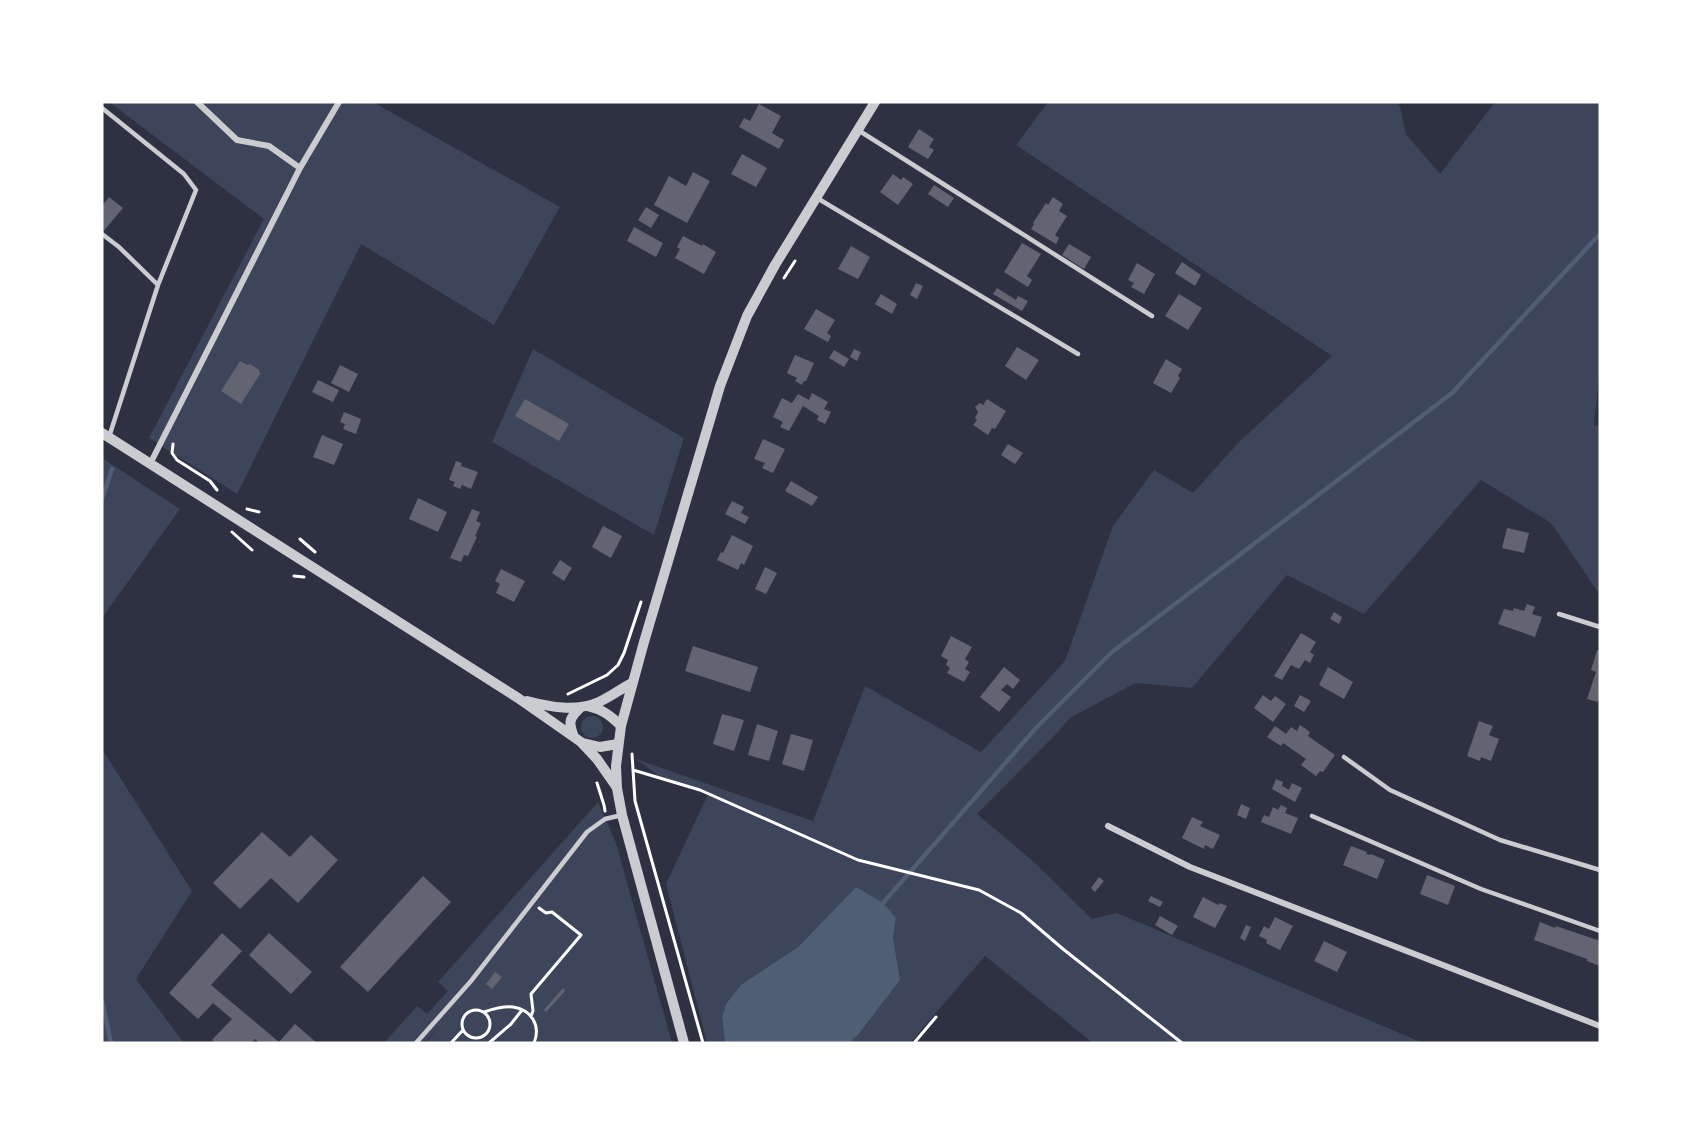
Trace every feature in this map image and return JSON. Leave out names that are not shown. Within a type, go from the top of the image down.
[{"type":"street","points":[[197,102],[237,140],[269,146],[300,168]]},
{"type":"street","points":[[150,464],[300,168],[339,102]]},
{"type":"street","points":[[684,1043],[622,815],[616,766],[621,726],[720,386],[747,316],[875,102]]},
{"type":"street","points":[[105,435],[518,698],[578,740],[597,759],[617,788]]},
{"type":"street","points":[[518,698],[561,708],[584,706],[599,702],[632,683]]},
{"type":"street","points":[[618,744],[600,747],[578,740],[570,726],[572,716],[584,706],[609,714],[621,726]]},
{"type":"street","points":[[1108,826],[1190,867],[1600,1026]]},
{"type":"lane","points":[[102,108],[184,174],[196,190],[158,285],[105,435]]},
{"type":"lane","points":[[858,130],[1152,316]]},
{"type":"lane","points":[[817,198],[1078,354]]},
{"type":"lane","points":[[102,234],[119,247],[158,285]]},
{"type":"lane","points":[[1559,614],[1600,627]]},
{"type":"lane","points":[[1344,757],[1390,790],[1500,840],[1600,870]]},
{"type":"lane","points":[[416,1043],[471,981],[587,832],[605,819],[622,815]]},
{"type":"lane","points":[[1312,816],[1481,889],[1600,931]]},
{"type":"path","points":[[783,280],[795,260]]},
{"type":"path","points":[[178,434],[172,453],[177,460],[210,481],[223,497]]},
{"type":"path","points":[[230,531],[252,550]]},
{"type":"path","points":[[562,695],[571,693],[607,675],[618,665],[641,600],[655,605]]},
{"type":"path","points":[[632,753],[635,801],[704,1043]]},
{"type":"path","points":[[616,766],[700,790],[858,860],[978,890],[1022,913],[1063,949],[1182,1043]]},
{"type":"path","points":[[597,782],[604,805],[605,819]]},
{"type":"path","points":[[531,1016],[531,994],[581,936],[552,912],[546,913],[538,907]]},
{"type":"path","points":[[484,1012],[490,1024],[483,1036],[474,1038],[465,1034],[462,1022],[464,1014],[476,1010],[484,1012],[512,1007],[522,1010],[535,1022],[537,1031],[534,1043]]},
{"type":"path","points":[[483,1036],[489,1043],[511,1024],[522,1010]]},
{"type":"path","points":[[914,1043],[936,1017]]},
{"type":"path","points":[[451,1043],[463,1030]]},
{"type":"shaded area","points":[[109,102],[373,102],[560,207],[494,325],[361,244],[237,494],[149,438],[264,219]]},
{"type":"shaded area","points":[[1048,102],[1397,102],[1406,134],[1440,174],[1495,102],[1600,102],[1600,367],[1594,425],[1600,427],[1600,595],[1551,523],[1481,480],[1364,614],[1287,575],[1192,688],[1135,683],[1070,718],[977,814],[1034,862],[1092,919],[1117,913],[1423,1043],[1093,1043],[985,956],[910,1043],[849,1043],[858,1035],[900,980],[893,937],[896,918],[856,887],[798,947],[742,984],[722,1017],[725,1043],[707,1043],[666,884],[708,794],[663,779],[636,759],[813,821],[865,686],[981,752],[1065,661],[1113,526],[1154,470],[1193,493],[1238,443],[1332,356],[1016,145]]},
{"type":"shaded area","points":[[533,349],[684,438],[654,535],[492,442]]},
{"type":"shaded area","points":[[102,458],[180,509],[102,618]]},
{"type":"shaded area","points":[[592,716],[602,723],[603,727],[596,737],[592,738],[582,731],[581,727],[588,717]]},
{"type":"shaded area","points":[[102,749],[192,891],[136,979],[184,1043],[102,1043]]},
{"type":"shaded area","points":[[598,802],[616,843],[672,1043],[425,1043],[437,1030],[423,1043],[384,1043],[417,1006],[427,1014],[448,991],[438,982]]},
{"type":"shaded area","points":[[856,887],[883,903],[896,918],[893,937],[900,980],[858,1035],[849,1043],[725,1043],[722,1017],[726,1004],[742,984],[798,947]]},
{"type":"building","points":[[759,104],[781,116],[772,133],[784,140],[779,149],[739,127],[744,118],[750,121]]},
{"type":"building","points":[[919,129],[934,139],[929,147],[934,150],[928,159],[908,147]]},
{"type":"building","points":[[742,154],[767,168],[756,187],[731,174]]},
{"type":"building","points":[[693,172],[710,181],[687,223],[654,205],[669,176],[686,186]]},
{"type":"building","points":[[893,174],[913,184],[898,205],[880,192]]},
{"type":"building","points":[[934,185],[954,198],[948,207],[928,194]]},
{"type":"building","points":[[109,197],[123,208],[102,233],[102,206]]},
{"type":"building","points":[[1053,197],[1063,204],[1059,211],[1067,216],[1055,235],[1059,238],[1056,244],[1031,229],[1046,203],[1048,205]]},
{"type":"building","points":[[646,207],[659,215],[651,228],[638,220]]},
{"type":"building","points":[[634,227],[663,243],[656,257],[627,241]]},
{"type":"building","points":[[683,236],[716,252],[704,274],[675,258],[680,249],[677,247]]},
{"type":"building","points":[[1022,243],[1041,254],[1027,276],[1032,280],[1028,287],[1004,272]]},
{"type":"building","points":[[1069,244],[1091,257],[1084,269],[1062,255]]},
{"type":"building","points":[[851,246],[870,257],[858,279],[838,269]]},
{"type":"building","points":[[1182,262],[1201,275],[1195,286],[1175,273]]},
{"type":"building","points":[[1137,263],[1155,274],[1144,294],[1131,287],[1134,283],[1128,280]]},
{"type":"building","points":[[916,283],[923,286],[917,299],[910,295]]},
{"type":"building","points":[[997,288],[1016,300],[1018,296],[1028,301],[1022,311],[993,294]]},
{"type":"building","points":[[881,294],[897,304],[892,314],[875,304]]},
{"type":"building","points":[[1179,294],[1202,308],[1188,330],[1165,316]]},
{"type":"building","points":[[816,309],[835,320],[827,333],[831,336],[828,342],[804,329]]},
{"type":"building","points":[[1017,347],[1039,360],[1026,380],[1005,366]]},
{"type":"building","points":[[854,349],[861,352],[857,361],[850,357]]},
{"type":"building","points":[[834,350],[849,359],[844,367],[829,358]]},
{"type":"building","points":[[795,355],[814,363],[802,385],[795,381],[797,378],[787,373]]},
{"type":"building","points":[[1166,359],[1182,369],[1178,376],[1180,378],[1171,393],[1153,383]]},
{"type":"building","points":[[240,361],[247,365],[250,364],[259,370],[260,374],[241,404],[221,391]]},
{"type":"building","points":[[340,365],[358,374],[349,392],[331,383]]},
{"type":"building","points":[[318,380],[339,390],[333,402],[312,392]]},
{"type":"building","points":[[812,393],[828,402],[824,409],[831,412],[825,424],[817,420],[819,416],[803,406],[789,431],[780,427],[783,422],[773,417],[782,398],[792,403],[798,394],[809,400]]},
{"type":"building","points":[[525,399],[569,424],[559,441],[515,416]]},
{"type":"building","points":[[987,399],[1006,411],[995,429],[992,428],[988,435],[973,425],[977,420],[975,418],[978,412],[975,407],[980,403],[983,405]]},
{"type":"building","points":[[344,412],[361,419],[356,434],[343,429],[345,424],[340,422]]},
{"type":"building","points":[[322,435],[343,444],[334,465],[313,457]]},
{"type":"building","points":[[763,439],[785,449],[773,473],[762,468],[765,463],[754,459]]},
{"type":"building","points":[[1008,444],[1023,453],[1015,464],[1001,455]]},
{"type":"building","points":[[456,461],[462,463],[461,466],[478,472],[471,489],[462,485],[460,489],[453,486],[455,482],[449,480]]},
{"type":"building","points":[[791,481],[818,497],[812,506],[785,491]]},
{"type":"building","points":[[418,498],[447,512],[438,532],[409,519]]},
{"type":"building","points":[[732,501],[744,507],[741,513],[749,517],[745,524],[725,514]]},
{"type":"building","points":[[472,509],[480,512],[476,521],[481,523],[468,556],[464,555],[461,562],[450,558]]},
{"type":"building","points":[[603,526],[622,536],[611,558],[592,547]]},
{"type":"building","points":[[1507,528],[1529,533],[1524,553],[1502,548]]},
{"type":"building","points":[[732,535],[753,546],[744,565],[741,563],[738,570],[717,560]]},
{"type":"building","points":[[560,560],[572,568],[564,581],[552,573]]},
{"type":"building","points":[[765,567],[777,573],[766,594],[755,589]]},
{"type":"building","points":[[501,569],[525,581],[514,602],[496,593],[500,584],[495,581]]},
{"type":"building","points":[[1527,604],[1535,607],[1532,614],[1542,617],[1535,637],[1498,624],[1504,609],[1513,611],[1514,608],[1524,611]]},
{"type":"building","points":[[1334,612],[1342,617],[1339,624],[1330,619]]},
{"type":"building","points":[[1301,633],[1316,642],[1310,652],[1314,655],[1310,663],[1305,660],[1299,669],[1291,665],[1282,680],[1274,676]]},
{"type":"building","points":[[951,636],[972,647],[965,659],[969,662],[965,669],[970,672],[964,682],[947,673],[950,668],[946,665],[948,660],[941,656]]},
{"type":"building","points":[[693,646],[758,667],[750,692],[685,671]]},
{"type":"building","points":[[1597,650],[1600,651],[1598,702],[1587,699],[1596,672],[1591,670]]},
{"type":"building","points":[[1004,667],[1020,680],[1013,689],[1007,684],[1001,690],[1011,697],[999,712],[980,697]]},
{"type":"building","points":[[1328,667],[1353,682],[1344,699],[1319,685]]},
{"type":"building","points":[[1263,695],[1271,701],[1275,696],[1286,704],[1273,722],[1254,708]]},
{"type":"building","points":[[1300,695],[1311,701],[1304,712],[1294,706]]},
{"type":"building","points":[[722,714],[744,720],[734,751],[713,744]]},
{"type":"building","points":[[1479,721],[1493,726],[1489,735],[1499,739],[1491,761],[1481,757],[1480,761],[1467,756]]},
{"type":"building","points":[[757,724],[778,731],[769,761],[748,755]]},
{"type":"building","points":[[1300,725],[1310,732],[1308,736],[1335,755],[1323,772],[1320,771],[1316,776],[1301,765],[1306,759],[1283,743],[1281,746],[1267,737],[1275,726],[1286,734],[1291,727],[1297,731]]},
{"type":"building","points":[[791,734],[813,740],[804,771],[782,764]]},
{"type":"building","points":[[1276,779],[1283,782],[1282,786],[1289,790],[1292,783],[1302,788],[1295,802],[1272,789]]},
{"type":"building","points":[[1241,804],[1250,808],[1246,819],[1237,815]]},
{"type":"building","points":[[1281,805],[1287,808],[1285,813],[1298,818],[1291,834],[1261,822],[1264,815],[1269,817],[1273,807],[1278,810]]},
{"type":"building","points":[[1192,817],[1203,822],[1200,826],[1220,835],[1213,849],[1205,845],[1204,849],[1182,838]]},
{"type":"building","points":[[262,832],[290,857],[311,835],[338,860],[298,903],[271,878],[240,909],[213,883]]},
{"type":"building","points":[[1351,846],[1385,860],[1377,879],[1343,865]]},
{"type":"building","points":[[1427,875],[1455,886],[1448,905],[1420,894]]},
{"type":"building","points":[[423,876],[451,902],[368,992],[340,967]]},
{"type":"building","points":[[1099,877],[1104,881],[1095,892],[1091,888]]},
{"type":"building","points":[[1151,896],[1163,902],[1160,907],[1148,901]]},
{"type":"building","points":[[1203,897],[1218,905],[1220,903],[1227,906],[1215,928],[1193,917]]},
{"type":"building","points":[[1160,916],[1178,926],[1172,935],[1155,925]]},
{"type":"building","points":[[1275,917],[1293,926],[1280,950],[1266,943],[1267,940],[1259,936],[1264,926],[1269,929]]},
{"type":"building","points":[[1540,922],[1600,941],[1600,966],[1534,940]]},
{"type":"building","points":[[1246,925],[1251,927],[1245,941],[1240,938]]},
{"type":"building","points":[[222,933],[242,951],[211,985],[279,1042],[295,1024],[317,1043],[260,1043],[255,1039],[251,1043],[215,1043],[212,1040],[232,1019],[213,1003],[198,1019],[169,993]]},
{"type":"building","points":[[269,933],[312,972],[291,994],[249,955]]},
{"type":"building","points":[[1324,941],[1347,952],[1337,972],[1314,961]]},
{"type":"building","points":[[495,972],[502,977],[492,989],[486,984]]},
{"type":"building","points":[[563,988],[565,991],[546,1012],[544,1010]]},
{"type":"waterway","points":[[883,903],[1035,729],[1112,652],[1452,393],[1600,234]]},
{"type":"waterway","points":[[102,499],[112,469]]},
{"type":"waterway","points":[[102,1001],[111,1043]]}]
